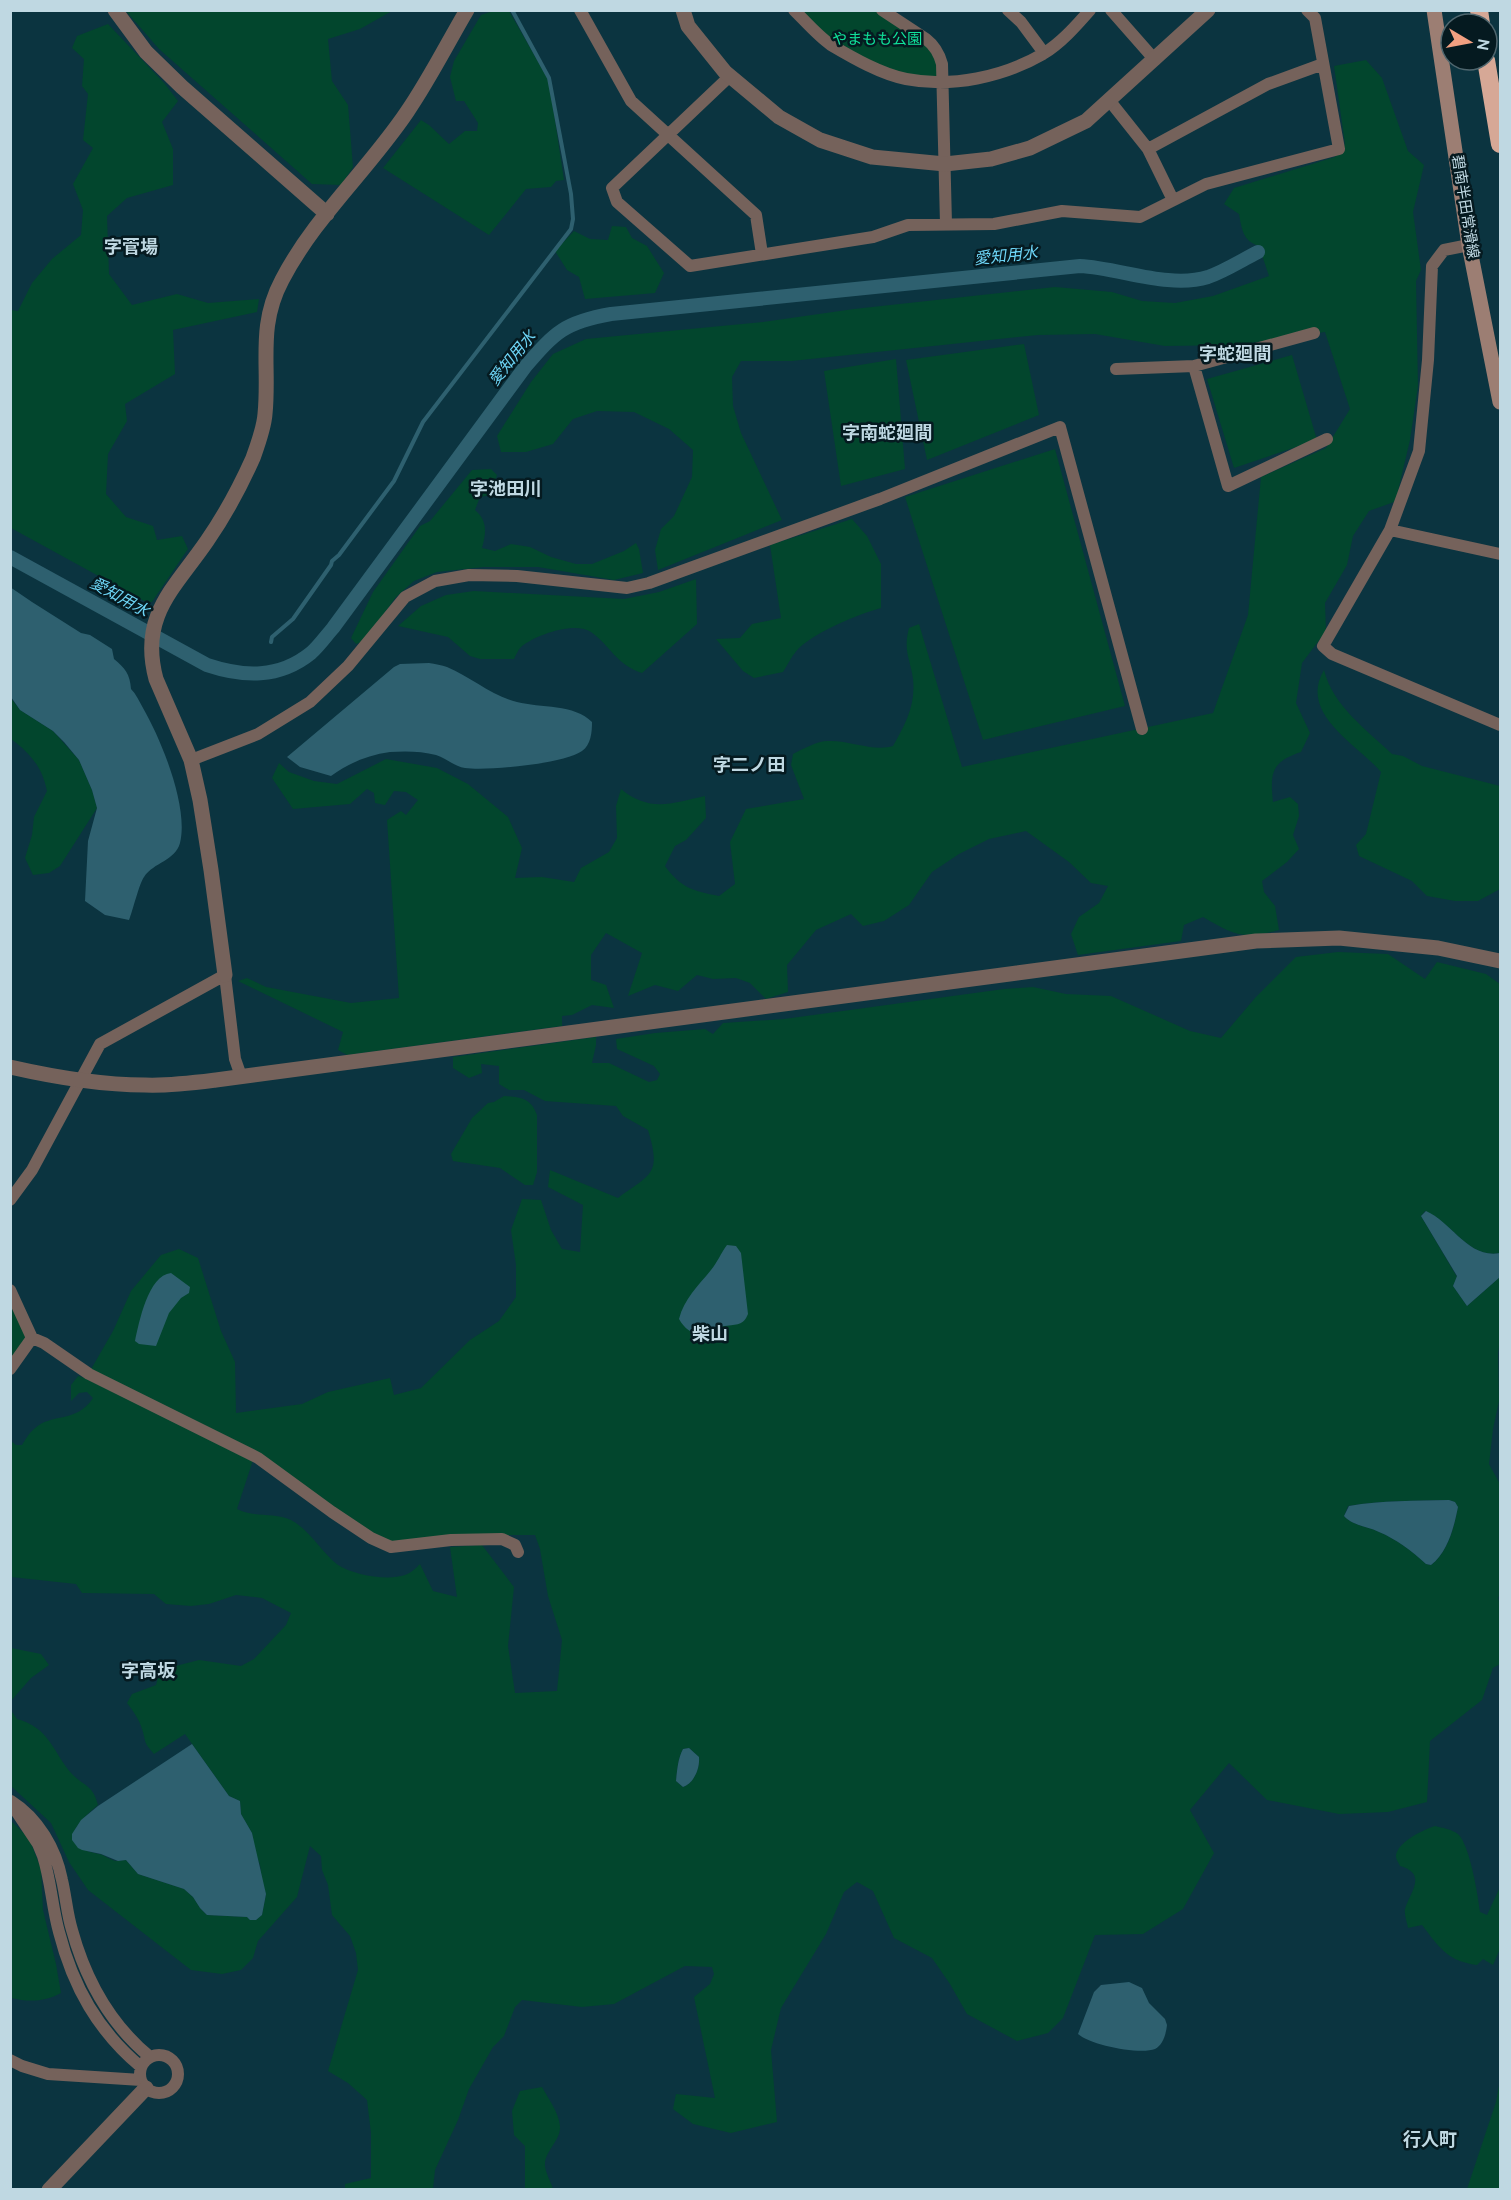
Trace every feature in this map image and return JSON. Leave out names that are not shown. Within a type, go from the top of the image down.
[{"type":"highway","points":[[1488,72],[1500,144]]},
{"type":"main road","name":"碧南半田常滑線","points":[[1434,10],[1469,245],[1500,402]]},
{"type":"street","points":[[115,10],[146,52],[160,66],[327,214]]},
{"type":"street","points":[[241,1076],[235,1059],[207,847],[190,760],[156,679],[151,649],[154,622],[178,579],[228,509],[253,457],[265,416],[265,344],[271,309],[281,281],[327,214],[408,112],[467,10]]},
{"type":"street","points":[[580,10],[631,101],[756,215],[762,254]]},
{"type":"street","points":[[682,10],[688,26],[730,76],[779,117],[820,140],[872,157],[945,164],[991,159],[1030,148],[1086,121],[1208,10]]},
{"type":"street","points":[[794,10],[829,44],[870,65],[904,79],[942,84],[983,78],[1019,66],[1044,53],[1074,29],[1090,10]]},
{"type":"street","points":[[882,10],[933,44],[942,64],[946,224]]},
{"type":"street","points":[[1008,10],[1021,22],[1044,53]]},
{"type":"street","points":[[1111,10],[1155,60]]},
{"type":"street","points":[[730,76],[612,188],[617,202],[690,266],[873,237],[908,225],[994,224],[1062,211],[1140,217],[1206,184],[1339,149],[1315,18],[1307,10]]},
{"type":"street","points":[[1148,149],[1268,84],[1323,64]]},
{"type":"street","points":[[1109,100],[1148,149],[1173,200]]},
{"type":"street","points":[[1469,245],[1444,250],[1432,266],[1428,360],[1419,451],[1390,530],[1323,646],[1332,654],[1500,725]]},
{"type":"street","points":[[1116,369],[1194,366],[1314,333]]},
{"type":"street","points":[[1194,366],[1227,486],[1327,439]]},
{"type":"street","points":[[190,760],[258,734],[310,702],[348,666],[405,597],[435,581],[469,575],[517,576],[627,588],[649,583],[880,500],[1060,427],[1142,729]]},
{"type":"street","points":[[1390,530],[1500,554]]},
{"type":"street","points":[[10,1066],[79,1080],[132,1085],[166,1085],[1256,941],[1339,938],[1438,948],[1500,961]]},
{"type":"street","points":[[10,1200],[32,1170],[100,1044],[225,975]]},
{"type":"street","points":[[10,1290],[32,1338],[44,1343],[89,1374],[258,1458],[371,1538],[391,1548],[451,1540],[502,1539],[515,1545],[519,1552]]},
{"type":"street","points":[[10,1369],[32,1338]]},
{"type":"street","points":[[10,1801],[25,1809],[34,1820],[47,1840],[58,1864],[69,1942]]},
{"type":"street","points":[[10,1801],[43,1856],[51,1897],[69,1942],[84,1999],[120,2039],[146,2062]]},
{"type":"street","points":[[51,1897],[64,1895]]},
{"type":"street","points":[[10,2060],[48,2074],[144,2084],[158,2093],[170,2090],[177,2079],[178,2072],[172,2060],[160,2055],[146,2062]]},
{"type":"street","points":[[49,2190],[144,2084],[146,2062]]},
{"type":"green space","points":[[126,11],[392,11],[360,29],[328,39],[332,81],[348,105],[353,167],[341,185],[312,184],[159,49]]},
{"type":"green space","points":[[493,11],[509,11],[549,81],[564,180],[556,181],[551,187],[526,189],[489,235],[383,168],[421,120],[449,144],[465,131],[477,131],[478,123],[464,101],[456,101],[450,77],[454,61],[481,15]]},
{"type":"green space","name":"やまもも公園","points":[[794,11],[882,11],[933,44],[942,84],[904,79],[829,44]]},
{"type":"green space","points":[[108,24],[165,84],[178,101],[162,122],[173,149],[173,185],[127,198],[107,216],[109,274],[132,305],[177,294],[208,303],[259,299],[257,312],[173,330],[175,374],[125,404],[127,421],[108,454],[106,494],[126,517],[153,526],[157,540],[182,536],[188,549],[152,602],[146,602],[11,528],[11,310],[18,311],[32,283],[52,259],[81,235],[83,210],[73,184],[93,148],[83,140],[88,94],[82,86],[84,59],[72,48],[77,36]]},
{"type":"green space","points":[[1366,60],[1382,78],[1408,151],[1424,165],[1413,212],[1421,270],[1416,281],[1418,386],[1410,440],[1397,495],[1394,502],[1369,511],[1353,536],[1347,565],[1325,603],[1326,631],[1302,663],[1296,703],[1310,733],[1301,752],[1278,765],[1273,776],[1273,802],[1290,797],[1298,804],[1299,816],[1293,835],[1299,849],[1287,862],[1262,881],[1264,892],[1275,906],[1279,930],[1256,935],[1239,934],[1203,917],[1184,925],[1181,941],[1078,955],[1071,934],[1079,917],[1099,903],[1108,886],[1091,883],[1069,862],[1026,831],[989,839],[959,854],[932,872],[909,905],[884,921],[863,926],[851,914],[816,930],[787,965],[788,992],[766,999],[750,983],[736,978],[713,979],[697,975],[678,991],[655,985],[628,996],[642,953],[606,933],[591,955],[591,980],[606,985],[614,1008],[592,1005],[572,1015],[562,1016],[562,1026],[347,1055],[338,1050],[343,1032],[238,981],[247,978],[266,987],[351,1003],[399,998],[387,820],[401,811],[406,815],[418,800],[406,792],[394,791],[385,805],[375,803],[374,793],[367,789],[350,804],[293,809],[272,778],[279,763],[289,772],[314,781],[337,784],[386,759],[437,768],[468,784],[508,817],[522,848],[515,878],[542,877],[574,882],[581,868],[609,852],[617,838],[616,806],[621,789],[652,804],[672,803],[705,796],[706,818],[686,840],[675,846],[665,866],[682,884],[719,896],[735,884],[730,842],[746,809],[804,799],[791,765],[793,754],[824,741],[878,748],[893,746],[905,722],[913,697],[913,679],[907,643],[909,628],[919,624],[962,767],[1213,713],[1248,615],[1261,477],[1326,448],[1350,409],[1325,332],[1237,345],[1165,346],[1095,334],[1038,335],[792,361],[741,361],[732,377],[733,406],[741,433],[782,520],[658,570],[655,550],[661,529],[674,516],[692,477],[693,450],[669,429],[634,412],[597,411],[573,419],[553,444],[526,452],[501,452],[497,436],[531,382],[553,354],[586,339],[763,322],[854,309],[1055,287],[1112,292],[1142,301],[1175,303],[1213,296],[1269,276],[1259,246],[1246,238],[1242,230],[1239,214],[1224,204],[1234,188],[1335,157],[1345,144],[1334,66]]},
{"type":"green space","points":[[612,226],[626,227],[632,238],[647,246],[664,273],[655,293],[585,299],[579,277],[567,270],[555,251],[574,231],[590,239],[608,240]]},
{"type":"green space","points":[[1024,344],[1039,415],[927,460],[906,360]]},
{"type":"green space","points":[[1292,355],[1317,440],[1234,468],[1207,379]]},
{"type":"green space","points":[[896,359],[905,469],[841,486],[824,371]]},
{"type":"green space","points":[[1055,449],[1125,706],[983,740],[905,497]]},
{"type":"green space","points":[[491,469],[497,475],[491,495],[480,497],[475,510],[482,518],[485,528],[482,548],[495,551],[511,544],[530,547],[551,557],[576,564],[592,564],[624,551],[636,543],[643,573],[614,580],[538,567],[484,567],[437,572],[414,581],[396,597],[364,641],[356,644],[351,638],[373,592],[420,526],[430,521],[472,470]]},
{"type":"green space","points":[[852,519],[867,536],[881,564],[881,608],[849,619],[816,636],[799,648],[783,672],[754,678],[743,671],[716,639],[740,638],[752,624],[781,618],[770,545]]},
{"type":"green space","points":[[696,579],[697,624],[642,673],[625,665],[598,637],[584,629],[566,629],[545,634],[527,642],[514,659],[480,659],[470,656],[448,637],[398,626],[421,606],[446,595],[474,591],[624,599],[659,592]]},
{"type":"green space","points":[[1324,670],[1328,683],[1343,706],[1392,754],[1403,756],[1422,766],[1500,786],[1500,889],[1478,901],[1455,901],[1427,896],[1412,881],[1359,856],[1356,845],[1366,834],[1381,772],[1334,727],[1324,714],[1319,701],[1318,686]]},
{"type":"green space","points":[[10,697],[20,710],[53,731],[79,760],[97,808],[60,866],[49,873],[33,875],[25,858],[32,835],[34,817],[47,791],[35,762],[11,739]]},
{"type":"green space","points":[[1338,952],[1388,954],[1425,979],[1437,962],[1486,974],[1500,984],[1500,1253],[1479,1251],[1435,1216],[1425,1211],[1421,1216],[1457,1277],[1453,1286],[1467,1306],[1500,1277],[1499,1401],[1489,1464],[1500,1484],[1500,1596],[1498,1597],[1500,1664],[1493,1668],[1482,1700],[1430,1741],[1427,1802],[1388,1812],[1339,1814],[1267,1800],[1229,1763],[1190,1810],[1214,1853],[1183,1909],[1143,1934],[1095,1935],[1063,2018],[1048,2033],[1017,2041],[967,2014],[932,1958],[894,1938],[873,1891],[857,1882],[844,1892],[826,1934],[781,2008],[771,2050],[777,2122],[731,2133],[693,2124],[673,2109],[676,2094],[715,2098],[694,1997],[710,1984],[714,1974],[712,1967],[685,1966],[614,2004],[582,2007],[522,2000],[515,2007],[504,2036],[493,2047],[469,2089],[458,2120],[435,2170],[433,2189],[345,2189],[345,2184],[371,2178],[371,2133],[367,2100],[348,2083],[328,2071],[358,1970],[356,1953],[350,1936],[332,1915],[321,1856],[310,1846],[297,1897],[258,1941],[253,1958],[241,1970],[222,1974],[191,1970],[88,1890],[69,1862],[51,1823],[11,1786],[10,1709],[17,1719],[37,1728],[44,1734],[72,1774],[94,1794],[98,1805],[77,1827],[74,1840],[77,1846],[115,1861],[126,1860],[138,1874],[184,1889],[207,1915],[247,1917],[250,1920],[256,1920],[262,1915],[266,1894],[260,1865],[254,1850],[252,1833],[241,1814],[240,1801],[229,1796],[185,1734],[154,1754],[146,1744],[139,1722],[127,1703],[132,1694],[156,1685],[160,1670],[199,1660],[241,1666],[254,1659],[286,1625],[291,1613],[262,1598],[236,1595],[209,1604],[191,1606],[166,1604],[154,1594],[82,1593],[76,1584],[11,1577],[11,1441],[16,1445],[22,1445],[30,1432],[41,1424],[72,1415],[86,1406],[93,1398],[87,1392],[79,1393],[71,1401],[71,1385],[78,1376],[253,1460],[237,1509],[291,1520],[344,1569],[371,1576],[398,1577],[407,1574],[420,1564],[433,1591],[457,1597],[450,1547],[482,1545],[514,1587],[508,1646],[515,1693],[557,1691],[562,1640],[548,1596],[540,1549],[535,1535],[456,1535],[391,1544],[374,1536],[261,1455],[90,1371],[113,1331],[131,1291],[161,1255],[179,1249],[198,1258],[221,1331],[235,1362],[236,1413],[302,1404],[328,1392],[390,1378],[394,1395],[421,1388],[470,1340],[499,1321],[516,1297],[516,1265],[511,1230],[522,1199],[541,1200],[551,1230],[562,1249],[580,1252],[583,1205],[548,1187],[550,1170],[618,1198],[645,1178],[653,1165],[654,1157],[648,1130],[623,1116],[616,1106],[545,1101],[524,1090],[509,1090],[499,1084],[499,1066],[481,1064],[482,1073],[469,1078],[453,1068],[453,1057],[596,1037],[592,1063],[609,1063],[649,1082],[657,1080],[660,1074],[654,1066],[617,1049],[616,1039],[705,1029],[713,1034],[723,1023],[784,1019],[1033,987],[1066,994],[1111,996],[1190,1031],[1221,1038],[1255,998],[1296,957]],"holes":[[[1449,1500],[1455,1502],[1458,1507],[1454,1523],[1446,1546],[1431,1565],[1426,1564],[1392,1538],[1356,1524],[1344,1516],[1348,1506],[1361,1504]],[[689,1748],[699,1757],[698,1766],[696,1775],[683,1787],[676,1781],[677,1769],[683,1749]]]},
{"type":"green space","points":[[504,1096],[525,1099],[535,1109],[537,1115],[537,1172],[533,1185],[525,1185],[500,1168],[453,1161],[451,1154],[472,1118],[488,1103]]},
{"type":"green space","points":[[10,1298],[26,1334],[22,1347],[10,1361]]},
{"type":"green space","points":[[11,1648],[41,1654],[49,1665],[31,1678],[11,1701]]},
{"type":"green space","points":[[10,1820],[29,1838],[41,1869],[43,1910],[61,1993],[43,2000],[30,2001],[11,1998]]},
{"type":"green space","points":[[1435,1826],[1455,1832],[1462,1840],[1473,1871],[1480,1912],[1487,1915],[1500,1887],[1500,1949],[1493,1965],[1483,1959],[1477,1965],[1458,1960],[1445,1952],[1422,1925],[1408,1928],[1405,1909],[1415,1879],[1408,1869],[1400,1866],[1396,1854],[1408,1840]]},
{"type":"green space","points":[[1500,2080],[1500,2189],[1467,2189],[1496,2102]]},
{"type":"green space","points":[[542,2087],[560,2126],[558,2136],[545,2161],[553,2189],[525,2189],[525,2146],[514,2135],[512,2111],[520,2091]]},
{"type":"water","points":[[10,587],[81,633],[90,635],[112,649],[114,659],[126,672],[131,689],[150,721],[172,774],[181,811],[180,843],[174,854],[144,877],[129,920],[105,915],[85,901],[88,841],[97,808],[79,760],[53,731],[20,710],[11,697]]},
{"type":"water","points":[[429,663],[447,667],[508,699],[526,704],[567,709],[585,716],[592,722],[589,742],[582,751],[559,760],[525,766],[476,769],[461,767],[440,756],[407,751],[374,755],[359,760],[331,776],[300,767],[287,757],[394,667],[400,664]]},
{"type":"water","points":[[1426,1211],[1479,1251],[1500,1253],[1500,1277],[1467,1306],[1453,1286],[1457,1276],[1421,1216]]},
{"type":"water","points":[[727,1245],[736,1246],[741,1253],[748,1314],[739,1324],[700,1333],[689,1331],[679,1319],[681,1312]]},
{"type":"water","points":[[171,1273],[190,1287],[189,1293],[181,1298],[169,1313],[156,1346],[139,1344],[135,1341],[146,1301],[156,1282]]},
{"type":"water","points":[[1449,1500],[1455,1502],[1458,1507],[1454,1523],[1446,1546],[1431,1565],[1426,1564],[1392,1538],[1356,1524],[1344,1516],[1349,1506],[1361,1504]]},
{"type":"water","points":[[192,1744],[229,1796],[240,1801],[241,1814],[252,1833],[266,1894],[262,1915],[256,1920],[250,1920],[247,1917],[207,1915],[184,1889],[138,1874],[126,1860],[118,1861],[82,1850],[72,1840],[72,1834],[81,1820],[98,1806]]},
{"type":"water","points":[[689,1748],[699,1757],[698,1766],[696,1775],[683,1787],[676,1781],[677,1769],[683,1749]]},
{"type":"water","points":[[1129,1982],[1142,1988],[1149,2003],[1165,2019],[1167,2028],[1160,2045],[1148,2051],[1127,2050],[1093,2042],[1078,2034],[1094,1992],[1101,1985]]},
{"type":"waterway","points":[[271,642],[272,637],[293,619],[332,561],[339,555],[394,481],[423,422],[571,229],[573,219],[571,194],[549,78],[512,10]]},
{"type":"waterway","name":"愛知用水","points":[[10,557],[207,665],[234,672],[274,671],[299,661],[320,644],[525,367],[553,337],[571,325],[611,314],[1080,266],[1177,281],[1193,280],[1214,275],[1258,252]]},
{"type":"district","name":"字菅場","points":[[131,248]]},
{"type":"district","name":"字蛇廻間","points":[[1235,355]]},
{"type":"district","name":"字南蛇廻間","points":[[887,434]]},
{"type":"district","name":"字池田川","points":[[506,490]]},
{"type":"district","name":"字二ノ田","points":[[749,766]]},
{"type":"district","name":"柴山","points":[[710,1335]]},
{"type":"district","name":"字高坂","points":[[148,1672]]},
{"type":"district","name":"行人町","points":[[1430,2141]]}]
